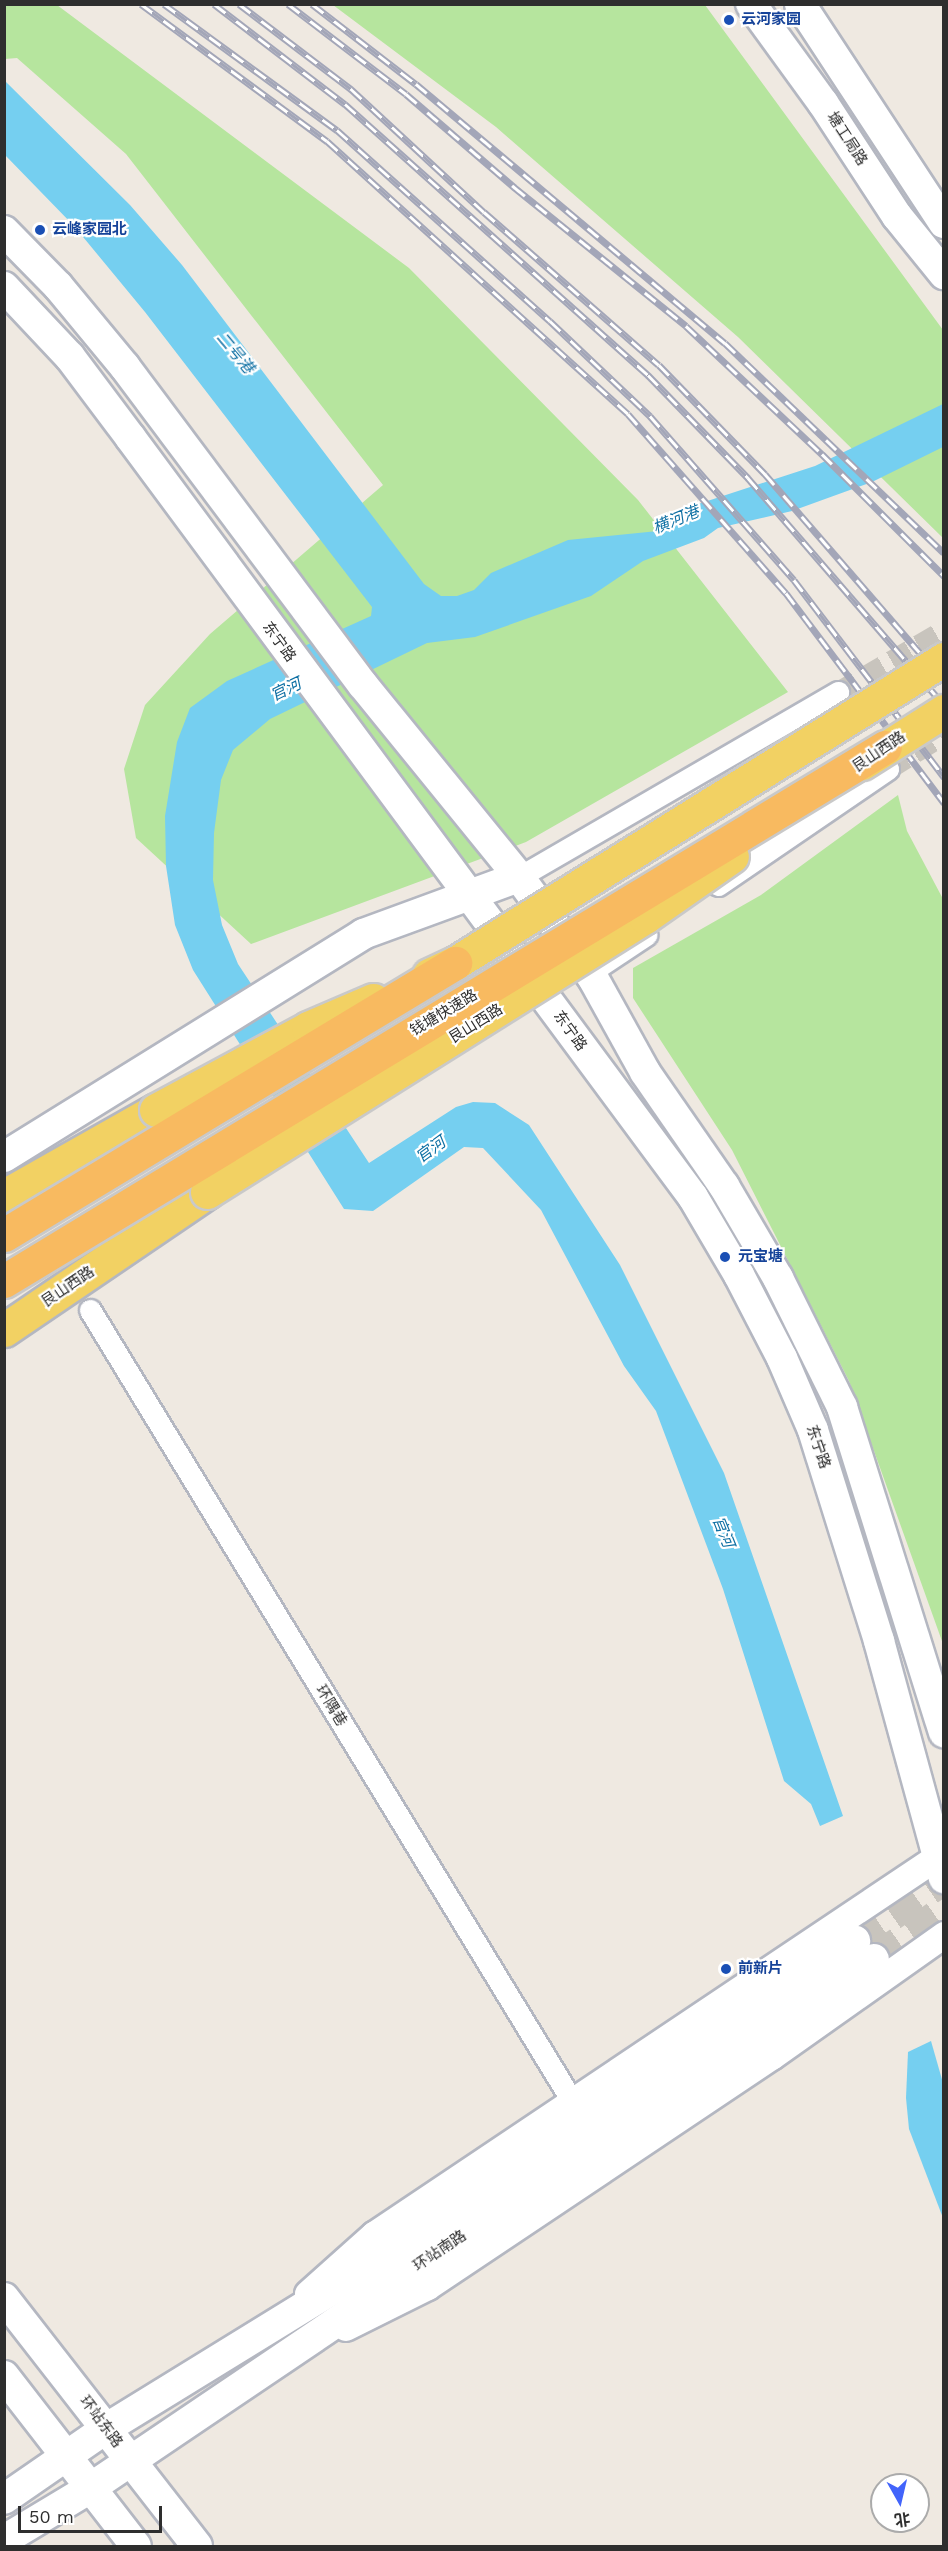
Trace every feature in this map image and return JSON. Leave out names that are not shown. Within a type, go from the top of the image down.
[{"type":"highway","name":"钱塘快速路","points":[[4,1281],[887,758]]},
{"type":"highway","points":[[4,1235],[455,963]]},
{"type":"main road","name":"塘工局路","points":[[751,4],[823,103],[897,216],[944,274]]},
{"type":"main road","points":[[800,4],[944,223]]},
{"type":"main road","points":[[4,231],[58,286],[125,367],[363,685],[519,877],[589,974],[645,1072],[724,1186],[778,1278],[842,1407],[944,1731]]},
{"type":"main road","name":"东宁路","points":[[4,287],[70,357],[283,649],[468,893],[693,1197],[782,1358],[813,1430],[875,1629],[941,1863]]},
{"type":"main road","points":[[4,1196],[308,1028],[455,963],[944,659]]},
{"type":"main road","name":"艮山西路","points":[[4,1330],[207,1192],[645,917],[887,758],[944,711]]},
{"type":"main road","points":[[4,1157],[363,934],[468,893],[519,877]]},
{"type":"main road","points":[[547,999],[589,974]]},
{"type":"main road","name":"环站南路","points":[[4,2499],[106,2428],[286,2315],[395,2251],[865,1950],[266,2369],[89,2489],[4,2540]]},
{"type":"main road","name":"环站东路","points":[[4,2298],[197,2547]]},
{"type":"main road","points":[[4,2376],[136,2547]]},
{"type":"street","points":[[519,877],[837,692]]},
{"type":"street","name":"艮山西路","points":[[589,974],[887,758]]},
{"type":"street","name":"环隅巷","points":[[90,1310],[572,2101]]},
{"type":"street","points":[[286,2315],[374,2235],[572,2101],[941,1863]]},
{"type":"street","points":[[266,2369],[428,2287],[772,2057],[944,1935]]},
{"type":"green space","points":[[5,5],[57,5],[409,268],[638,500],[788,692],[526,842],[251,944],[136,838],[124,769],[145,705],[210,634],[383,485],[126,154],[17,58],[5,59]]},
{"type":"green space","points":[[333,5],[705,5],[943,330],[943,538],[738,337],[496,127]]},
{"type":"green space","points":[[898,795],[907,831],[943,899],[943,1644],[849,1381],[732,1150],[633,998],[633,968],[761,895]]},
{"type":"water","points":[[4,80],[130,205],[182,265],[424,584],[441,596],[457,596],[474,590],[491,573],[568,540],[658,531],[683,509],[815,466],[943,404],[943,447],[872,482],[792,511],[718,528],[704,538],[643,561],[591,596],[475,637],[427,643],[270,719],[233,750],[221,780],[214,833],[213,880],[222,925],[238,964],[369,1163],[456,1107],[473,1102],[495,1103],[529,1125],[620,1265],[724,1473],[843,1816],[820,1826],[811,1804],[784,1781],[723,1589],[656,1411],[624,1366],[541,1210],[483,1148],[464,1147],[373,1211],[344,1209],[193,970],[175,925],[166,866],[165,816],[177,742],[190,708],[227,681],[371,616],[372,607],[145,312],[74,226],[5,155]]},
{"type":"water","points":[[931,2041],[943,2083],[943,2218],[909,2129],[906,2098],[908,2052]]},
{"type":"tunnel","points":[[838,692],[944,630]]},
{"type":"tunnel","points":[[888,769],[944,734]]},
{"type":"tunnel","points":[[855,1941],[944,1880]]},
{"type":"tunnel","points":[[874,1959],[944,1910]]},
{"type":"railway","points":[[141,4],[327,141],[628,414],[786,593],[944,803]]},
{"type":"railway","points":[[164,4],[337,130],[550,321],[650,416],[794,580],[944,777]]},
{"type":"railway","points":[[214,4],[345,104],[648,375],[748,478],[944,705]]},
{"type":"railway","points":[[239,4],[351,89],[484,212],[659,365],[765,474],[944,681]]},
{"type":"railway","points":[[288,4],[406,94],[514,187],[686,326],[822,454],[944,576]]},
{"type":"railway","points":[[312,4],[416,84],[725,343],[944,553]]},
{"type":"place","name":"云河家园","points":[[729,20]]},
{"type":"place","name":"云峰家园北","points":[[40,230]]},
{"type":"place","name":"元宝塘","points":[[725,1257]]},
{"type":"place","name":"前新片","points":[[726,1969]]},
{"type":"water label","name":"二号港","points":[[235,353]]},
{"type":"water label","name":"横河港","points":[[676,520]]},
{"type":"water label","name":"官河","points":[[286,690]]},
{"type":"water label","name":"官河","points":[[431,1150]]},
{"type":"water label","name":"官河","points":[[723,1532]]}]
